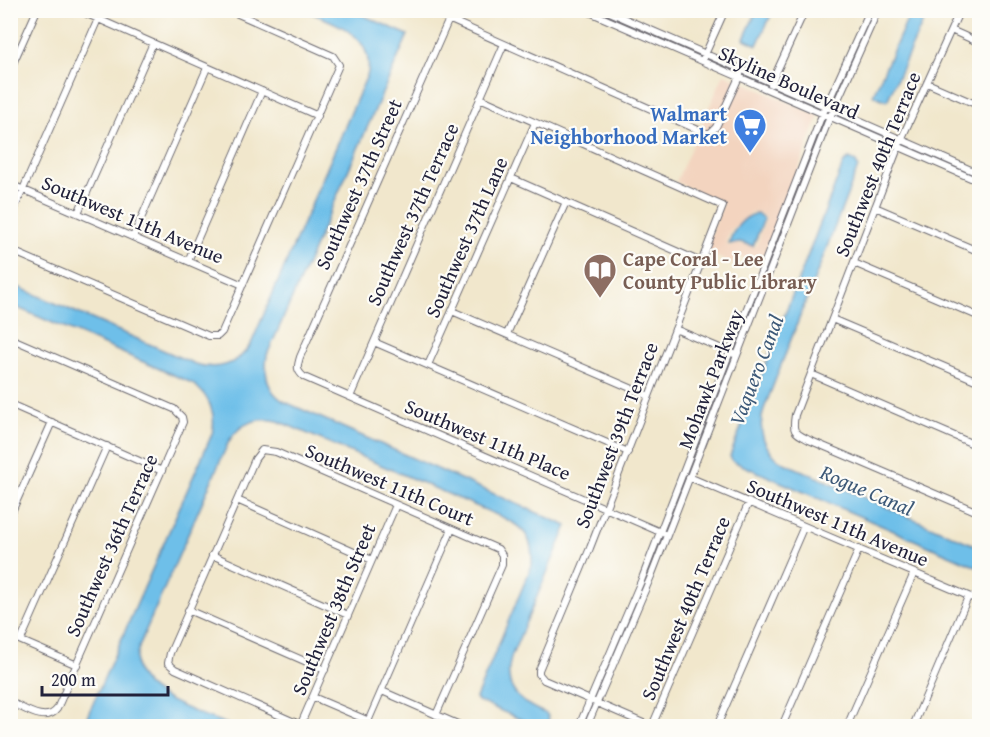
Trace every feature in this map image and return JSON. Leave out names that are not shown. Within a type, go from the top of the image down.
[{"type":"street","points":[[10,70],[37,10]]},
{"type":"street","points":[[78,10],[318,116]]},
{"type":"street","points":[[10,219],[102,10]]},
{"type":"street","points":[[10,250],[209,336],[218,336],[222,332],[338,70],[337,61],[327,53],[229,10]]},
{"type":"street","points":[[428,10],[705,133],[710,133],[716,127],[740,74]]},
{"type":"street","name":"Southwest 37th Street","points":[[298,371],[300,357],[453,10]]},
{"type":"street","name":"Skyline Boulevard","points":[[585,10],[702,62],[771,84],[980,174]]},
{"type":"street","name":"Skyline Boulevard","points":[[604,10],[705,55],[822,115],[980,182]]},
{"type":"street","points":[[702,62],[725,10]]},
{"type":"street","points":[[771,84],[805,10]]},
{"type":"street","name":"Mohawk Parkway","points":[[587,726],[664,533],[682,474],[822,115],[870,10]]},
{"type":"street","name":"Mohawk Parkway","points":[[579,726],[690,477],[830,118],[878,10]]},
{"type":"street","name":"Southwest 40th Terrace","points":[[960,10],[901,140],[795,415],[793,428],[795,432],[980,513]]},
{"type":"street","points":[[951,30],[980,43]]},
{"type":"street","points":[[78,213],[153,44]]},
{"type":"street","name":"Southwest 37th Terrace","points":[[350,397],[504,44]]},
{"type":"street","points":[[133,237],[207,68]]},
{"type":"street","points":[[927,83],[980,106]]},
{"type":"street","points":[[188,261],[262,92]]},
{"type":"street","points":[[480,98],[535,123]]},
{"type":"street","name":"Southwest 37th Lane","points":[[428,365],[535,123]]},
{"type":"street","name":"Southwest 39th Terrace","points":[[535,123],[723,206],[606,508],[539,670],[544,680],[589,700]]},
{"type":"street","points":[[511,177],[701,262]]},
{"type":"street","name":"Southwest 11th Avenue","points":[[10,184],[243,285]]},
{"type":"street","points":[[507,334],[566,202]]},
{"type":"street","points":[[875,207],[980,252]]},
{"type":"street","points":[[854,263],[980,317]]},
{"type":"street","points":[[452,311],[649,396]]},
{"type":"street","points":[[832,319],[980,382]]},
{"type":"street","points":[[675,329],[737,355]]},
{"type":"street","name":"Southwest 36th Terrace","points":[[10,338],[174,409],[182,417],[180,429],[57,709],[50,716],[44,716],[10,702]]},
{"type":"street","points":[[374,342],[628,452]]},
{"type":"street","name":"Southwest 11th Place","points":[[298,371],[304,377],[664,533]]},
{"type":"street","points":[[811,374],[980,447]]},
{"type":"street","points":[[10,404],[162,471]]},
{"type":"street","points":[[10,516],[52,422]]},
{"type":"street","points":[[21,640],[107,446]]},
{"type":"street","name":"Southwest 11th Court","points":[[237,500],[257,454],[262,450],[276,452],[498,549],[502,555],[502,565],[436,715]]},
{"type":"street","name":"Southwest 11th Avenue","points":[[682,474],[980,602]]},
{"type":"street","points":[[301,726],[175,669],[168,663],[188,610],[237,500],[372,560]]},
{"type":"street","name":"Southwest 40th Terrace","points":[[651,726],[749,502]]},
{"type":"street","name":"Southwest 38th Street","points":[[301,726],[396,505]]},
{"type":"street","points":[[717,726],[804,526]]},
{"type":"street","points":[[313,697],[368,724],[452,529]]},
{"type":"street","points":[[782,726],[858,549]]},
{"type":"street","points":[[213,555],[348,615]]},
{"type":"street","points":[[848,726],[914,573]]},
{"type":"street","points":[[913,726],[968,597]]},
{"type":"street","points":[[188,610],[325,670]]},
{"type":"street","points":[[10,636],[77,665]]},
{"type":"street","points":[[382,691],[462,726]]},
{"type":"street","points":[[589,700],[651,726]]},
{"type":"shaded area","points":[[724,74],[819,116],[762,263],[737,256],[732,264],[705,251],[723,203],[676,182]],"holes":[[[752,212],[758,212],[766,218],[755,247],[740,244],[728,246],[726,241],[732,229]]]},
{"type":"water","points":[[757,10],[773,11],[757,45],[744,39]]},
{"type":"water","points":[[306,11],[353,11],[408,35],[267,355],[268,382],[274,393],[285,402],[567,526],[509,667],[509,677],[515,693],[528,705],[547,714],[549,720],[546,726],[536,726],[478,701],[476,698],[532,565],[530,542],[523,531],[504,518],[278,421],[263,419],[244,425],[229,441],[143,637],[136,665],[142,679],[163,697],[231,726],[83,726],[212,434],[212,412],[203,393],[192,383],[11,305],[11,284],[195,364],[219,366],[240,357],[251,344],[368,73],[368,60],[358,39],[329,20]]},
{"type":"water","points":[[911,11],[928,11],[887,101],[873,95]]},
{"type":"water","points":[[849,159],[856,162],[858,167],[764,409],[761,424],[764,439],[771,452],[782,462],[979,547],[979,568],[732,461],[730,456],[844,162]]},
{"type":"water","points":[[757,213],[764,219],[753,246],[740,242],[729,244],[739,225]]},
{"type":"place","name":"Walmart Neighborhood Market","points":[[750,154]]},
{"type":"place","name":"Cape Coral - Lee County Public Library","points":[[600,299]]},
{"type":"water label","name":"Vaquero Canal","points":[[756,370]]},
{"type":"water label","name":"Rogue Canal","points":[[867,490]]}]
